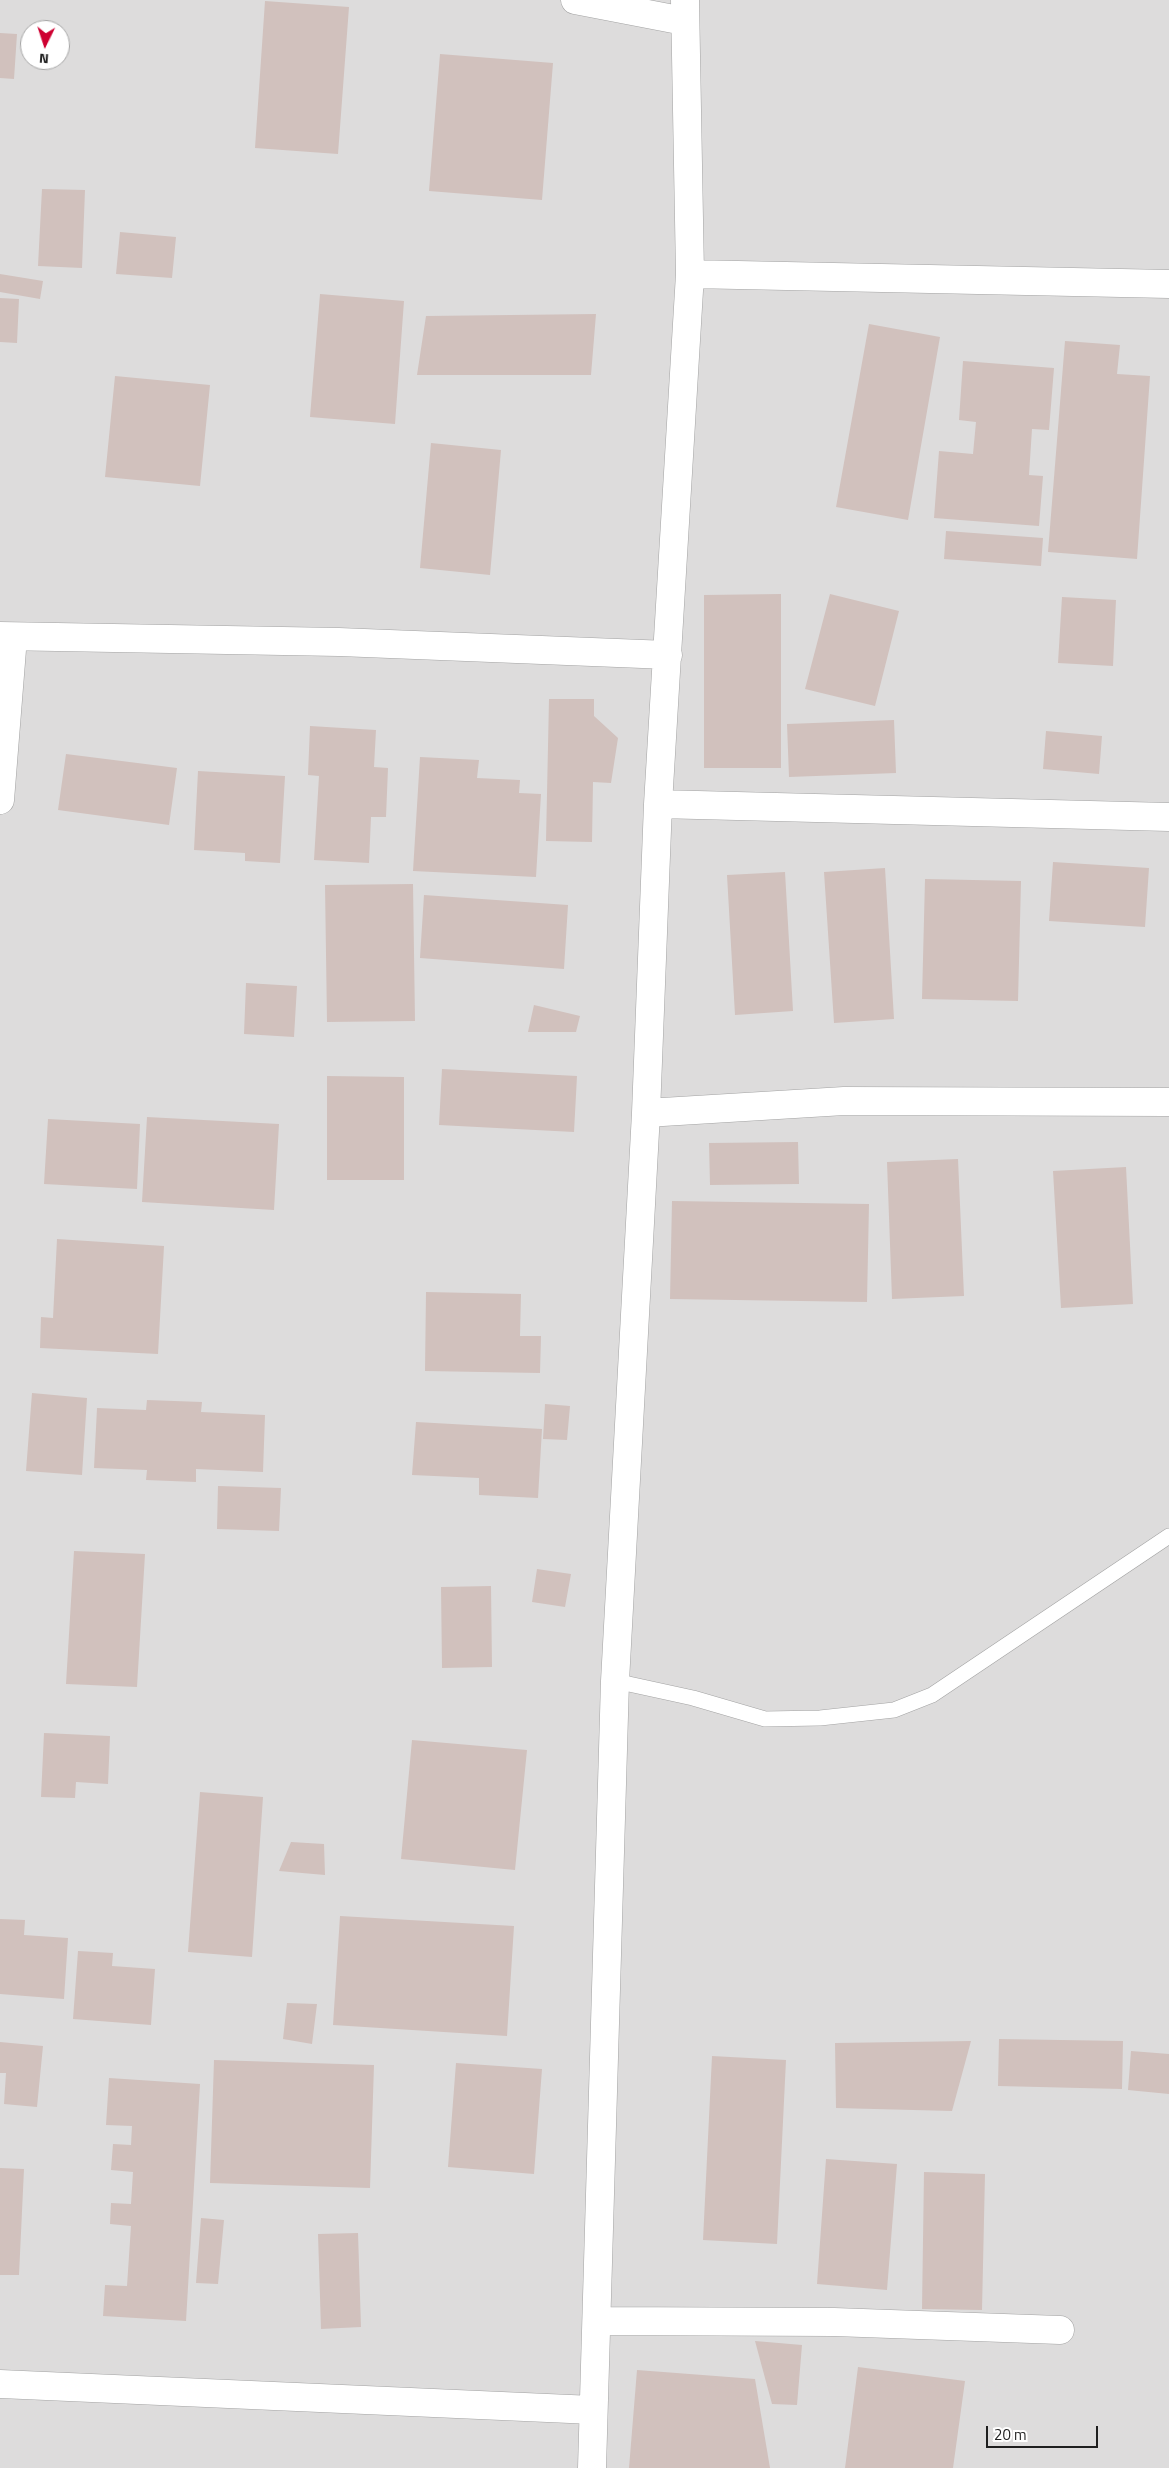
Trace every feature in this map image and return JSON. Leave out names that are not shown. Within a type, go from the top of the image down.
[{"type":"street","points":[[575,0],[684,10],[690,274],[658,804],[646,1113],[615,1681],[592,2468]]},
{"type":"street","points":[[690,274],[1169,284]]},
{"type":"street","points":[[0,800],[6,637],[339,642],[668,655]]},
{"type":"street","points":[[658,804],[1169,817]]},
{"type":"street","points":[[646,1113],[844,1101],[1169,1102]]},
{"type":"street","points":[[597,2321],[834,2322],[1060,2330]]},
{"type":"street","points":[[0,2384],[593,2410]]},
{"type":"lane","points":[[615,1681],[693,1698],[765,1719],[820,1718],[894,1710],[932,1695],[1169,1536]]},
{"type":"shaded area","points":[[0,0],[1169,0],[1169,2468],[0,2468]]},
{"type":"building","points":[[265,1],[349,7],[338,154],[255,148]]},
{"type":"building","points":[[0,33],[17,34],[14,79],[0,78]]},
{"type":"building","points":[[440,54],[553,63],[542,200],[429,191]]},
{"type":"building","points":[[42,189],[85,190],[82,268],[38,266]]},
{"type":"building","points":[[120,232],[176,237],[172,278],[116,274]]},
{"type":"building","points":[[0,274],[43,281],[40,299],[0,292]]},
{"type":"building","points":[[320,294],[404,301],[395,424],[310,417]]},
{"type":"building","points":[[0,298],[19,299],[17,343],[0,342]]},
{"type":"building","points":[[596,314],[591,375],[417,375],[426,316]]},
{"type":"building","points":[[869,324],[940,337],[908,520],[836,507]]},
{"type":"building","points":[[1065,341],[1120,345],[1117,374],[1150,376],[1137,559],[1048,552]]},
{"type":"building","points":[[963,361],[1054,368],[1049,430],[1032,429],[1029,475],[1043,476],[1039,526],[934,518],[939,451],[973,454],[976,422],[959,420]]},
{"type":"building","points":[[115,376],[210,385],[200,486],[105,477]]},
{"type":"building","points":[[431,443],[501,450],[490,575],[420,568]]},
{"type":"building","points":[[946,531],[1043,538],[1041,566],[944,559]]},
{"type":"building","points":[[781,594],[781,768],[704,768],[704,595]]},
{"type":"building","points":[[830,594],[899,611],[875,706],[805,689]]},
{"type":"building","points":[[1062,597],[1116,600],[1113,666],[1058,663]]},
{"type":"building","points":[[549,699],[594,699],[594,716],[618,738],[611,783],[593,782],[592,842],[546,841]]},
{"type":"building","points":[[894,720],[896,773],[789,777],[787,724]]},
{"type":"building","points":[[310,726],[376,730],[374,767],[388,768],[386,817],[371,817],[369,863],[314,860],[319,776],[308,775]]},
{"type":"building","points":[[1046,731],[1102,736],[1099,774],[1043,769]]},
{"type":"building","points":[[66,754],[177,768],[169,825],[58,810]]},
{"type":"building","points":[[420,757],[479,760],[477,778],[520,780],[519,793],[541,794],[536,877],[413,871]]},
{"type":"building","points":[[198,771],[285,776],[280,863],[245,861],[245,853],[194,850]]},
{"type":"building","points":[[1053,862],[1149,868],[1145,927],[1049,921]]},
{"type":"building","points":[[885,868],[894,1019],[834,1023],[824,872]]},
{"type":"building","points":[[785,872],[793,1011],[735,1015],[727,875]]},
{"type":"building","points":[[925,879],[1021,881],[1018,1001],[922,999]]},
{"type":"building","points":[[413,884],[415,1021],[327,1022],[325,885]]},
{"type":"building","points":[[424,895],[568,905],[564,969],[420,958]]},
{"type":"building","points":[[246,983],[297,986],[294,1037],[244,1034]]},
{"type":"building","points":[[534,1005],[580,1016],[576,1032],[528,1032]]},
{"type":"building","points":[[442,1069],[577,1076],[574,1132],[439,1125]]},
{"type":"building","points":[[327,1076],[404,1077],[404,1180],[327,1180]]},
{"type":"building","points":[[147,1117],[279,1124],[274,1210],[142,1202]]},
{"type":"building","points":[[48,1119],[140,1124],[137,1189],[44,1184]]},
{"type":"building","points":[[798,1142],[799,1184],[710,1185],[709,1143]]},
{"type":"building","points":[[958,1159],[964,1296],[892,1299],[887,1162]]},
{"type":"building","points":[[1126,1167],[1133,1304],[1061,1308],[1053,1171]]},
{"type":"building","points":[[672,1201],[869,1204],[867,1302],[670,1299]]},
{"type":"building","points":[[57,1239],[164,1246],[158,1354],[40,1348],[41,1317],[53,1318]]},
{"type":"building","points":[[426,1292],[521,1294],[520,1336],[541,1336],[540,1373],[425,1371]]},
{"type":"building","points":[[32,1393],[87,1398],[82,1475],[26,1471]]},
{"type":"building","points":[[147,1400],[202,1402],[201,1412],[265,1415],[263,1472],[196,1469],[196,1482],[146,1480],[147,1470],[94,1468],[97,1408],[146,1410]]},
{"type":"building","points":[[545,1404],[570,1406],[567,1440],[543,1439]]},
{"type":"building","points":[[416,1422],[542,1429],[538,1498],[479,1495],[479,1478],[412,1475]]},
{"type":"building","points":[[218,1486],[281,1488],[279,1531],[217,1529]]},
{"type":"building","points":[[74,1551],[145,1554],[137,1687],[66,1684]]},
{"type":"building","points":[[537,1569],[571,1574],[565,1607],[532,1602]]},
{"type":"building","points":[[491,1586],[492,1667],[442,1668],[441,1587]]},
{"type":"building","points":[[44,1733],[110,1736],[108,1784],[76,1782],[75,1798],[41,1797]]},
{"type":"building","points":[[412,1740],[527,1750],[515,1870],[401,1859]]},
{"type":"building","points":[[200,1792],[263,1797],[252,1957],[188,1952]]},
{"type":"building","points":[[291,1842],[324,1844],[325,1875],[279,1871]]},
{"type":"building","points":[[340,1916],[514,1926],[507,2036],[333,2025]]},
{"type":"building","points":[[0,1919],[25,1920],[24,1935],[68,1938],[64,1999],[0,1994]]},
{"type":"building","points":[[78,1951],[113,1953],[112,1966],[155,1969],[151,2025],[73,2019]]},
{"type":"building","points":[[287,2003],[317,2004],[312,2044],[283,2039]]},
{"type":"building","points":[[999,2039],[1123,2041],[1122,2089],[998,2086]]},
{"type":"building","points":[[971,2041],[952,2111],[836,2108],[835,2043]]},
{"type":"building","points":[[0,2042],[43,2046],[37,2107],[4,2104],[6,2073],[0,2073]]},
{"type":"building","points":[[1131,2051],[1169,2054],[1169,2094],[1128,2090]]},
{"type":"building","points":[[712,2056],[786,2060],[777,2244],[703,2240]]},
{"type":"building","points":[[214,2060],[374,2065],[370,2188],[210,2183]]},
{"type":"building","points":[[456,2063],[542,2069],[534,2174],[448,2167]]},
{"type":"building","points":[[109,2078],[200,2084],[186,2321],[103,2316],[105,2285],[127,2286],[131,2226],[110,2224],[111,2203],[131,2204],[133,2172],[111,2170],[113,2144],[131,2145],[132,2126],[106,2125]]},
{"type":"building","points":[[826,2159],[897,2164],[887,2290],[817,2284]]},
{"type":"building","points":[[0,2168],[24,2169],[19,2275],[0,2275]]},
{"type":"building","points":[[924,2172],[985,2174],[982,2310],[922,2309]]},
{"type":"building","points":[[201,2218],[224,2220],[218,2284],[196,2283]]},
{"type":"building","points":[[358,2233],[361,2327],[321,2329],[318,2234]]},
{"type":"building","points":[[755,2341],[802,2345],[797,2405],[772,2404]]},
{"type":"building","points":[[858,2367],[965,2381],[953,2468],[845,2468]]},
{"type":"building","points":[[637,2370],[755,2379],[770,2468],[629,2468]]}]
